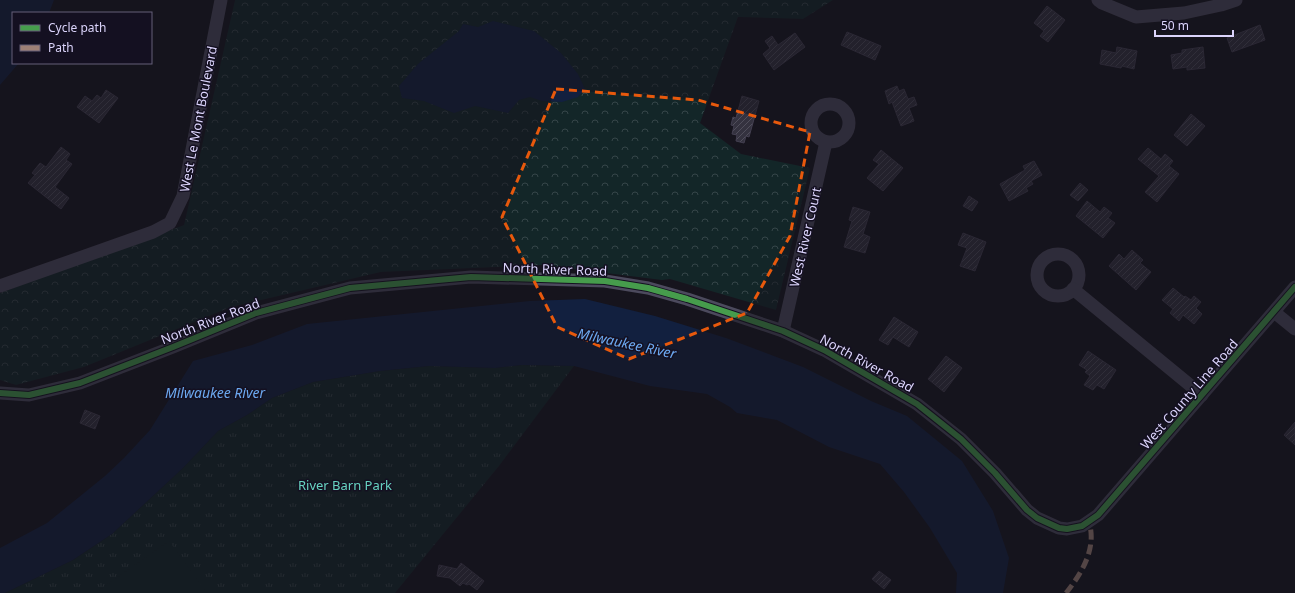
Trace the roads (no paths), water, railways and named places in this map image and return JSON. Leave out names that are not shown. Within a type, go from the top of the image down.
[{"type":"street","name":"West Le Mont Boulevard","points":[[0,286],[153,232],[170,223],[183,196],[222,0]]},
{"type":"street","points":[[1098,0],[1102,4],[1136,17],[1184,13],[1221,6],[1236,0]]},
{"type":"street","name":"West River Court","points":[[783,331],[826,142]]},
{"type":"street","name":"North River Road","points":[[0,393],[29,395],[80,383],[256,313],[350,288],[471,277],[605,282],[648,288],[687,299],[783,331],[824,350],[917,404],[961,439],[995,473],[1027,510],[1037,518],[1059,528],[1067,529],[1082,526],[1098,515]]},
{"type":"street","name":"West County Line Road","points":[[1098,515],[1295,287]]},
{"type":"street","points":[[1073,289],[1202,395]]},
{"type":"street","points":[[1274,312],[1295,329]]},
{"type":"water","points":[[0,0],[54,0],[49,12],[12,12],[12,64],[18,64],[0,85]]},
{"type":"water","points":[[493,21],[534,31],[561,53],[578,74],[585,89],[578,97],[562,102],[542,101],[530,97],[519,100],[508,113],[475,106],[454,113],[424,101],[402,98],[399,86],[418,64],[459,31],[463,24],[478,27]]},
{"type":"water","name":"Milwaukee River","points":[[585,299],[655,316],[726,338],[803,367],[871,401],[907,416],[962,461],[993,511],[1009,558],[1003,593],[956,593],[957,573],[930,528],[904,492],[880,464],[829,447],[777,420],[737,413],[730,407],[707,394],[650,386],[574,366],[522,365],[495,368],[429,366],[380,371],[313,382],[272,398],[247,415],[218,431],[183,468],[112,534],[73,560],[5,593],[0,593],[0,548],[47,523],[105,476],[124,458],[150,430],[193,361],[252,345],[307,324],[530,301]]},
{"type":"park label","name":"River Barn Park","points":[[345,485]]}]
